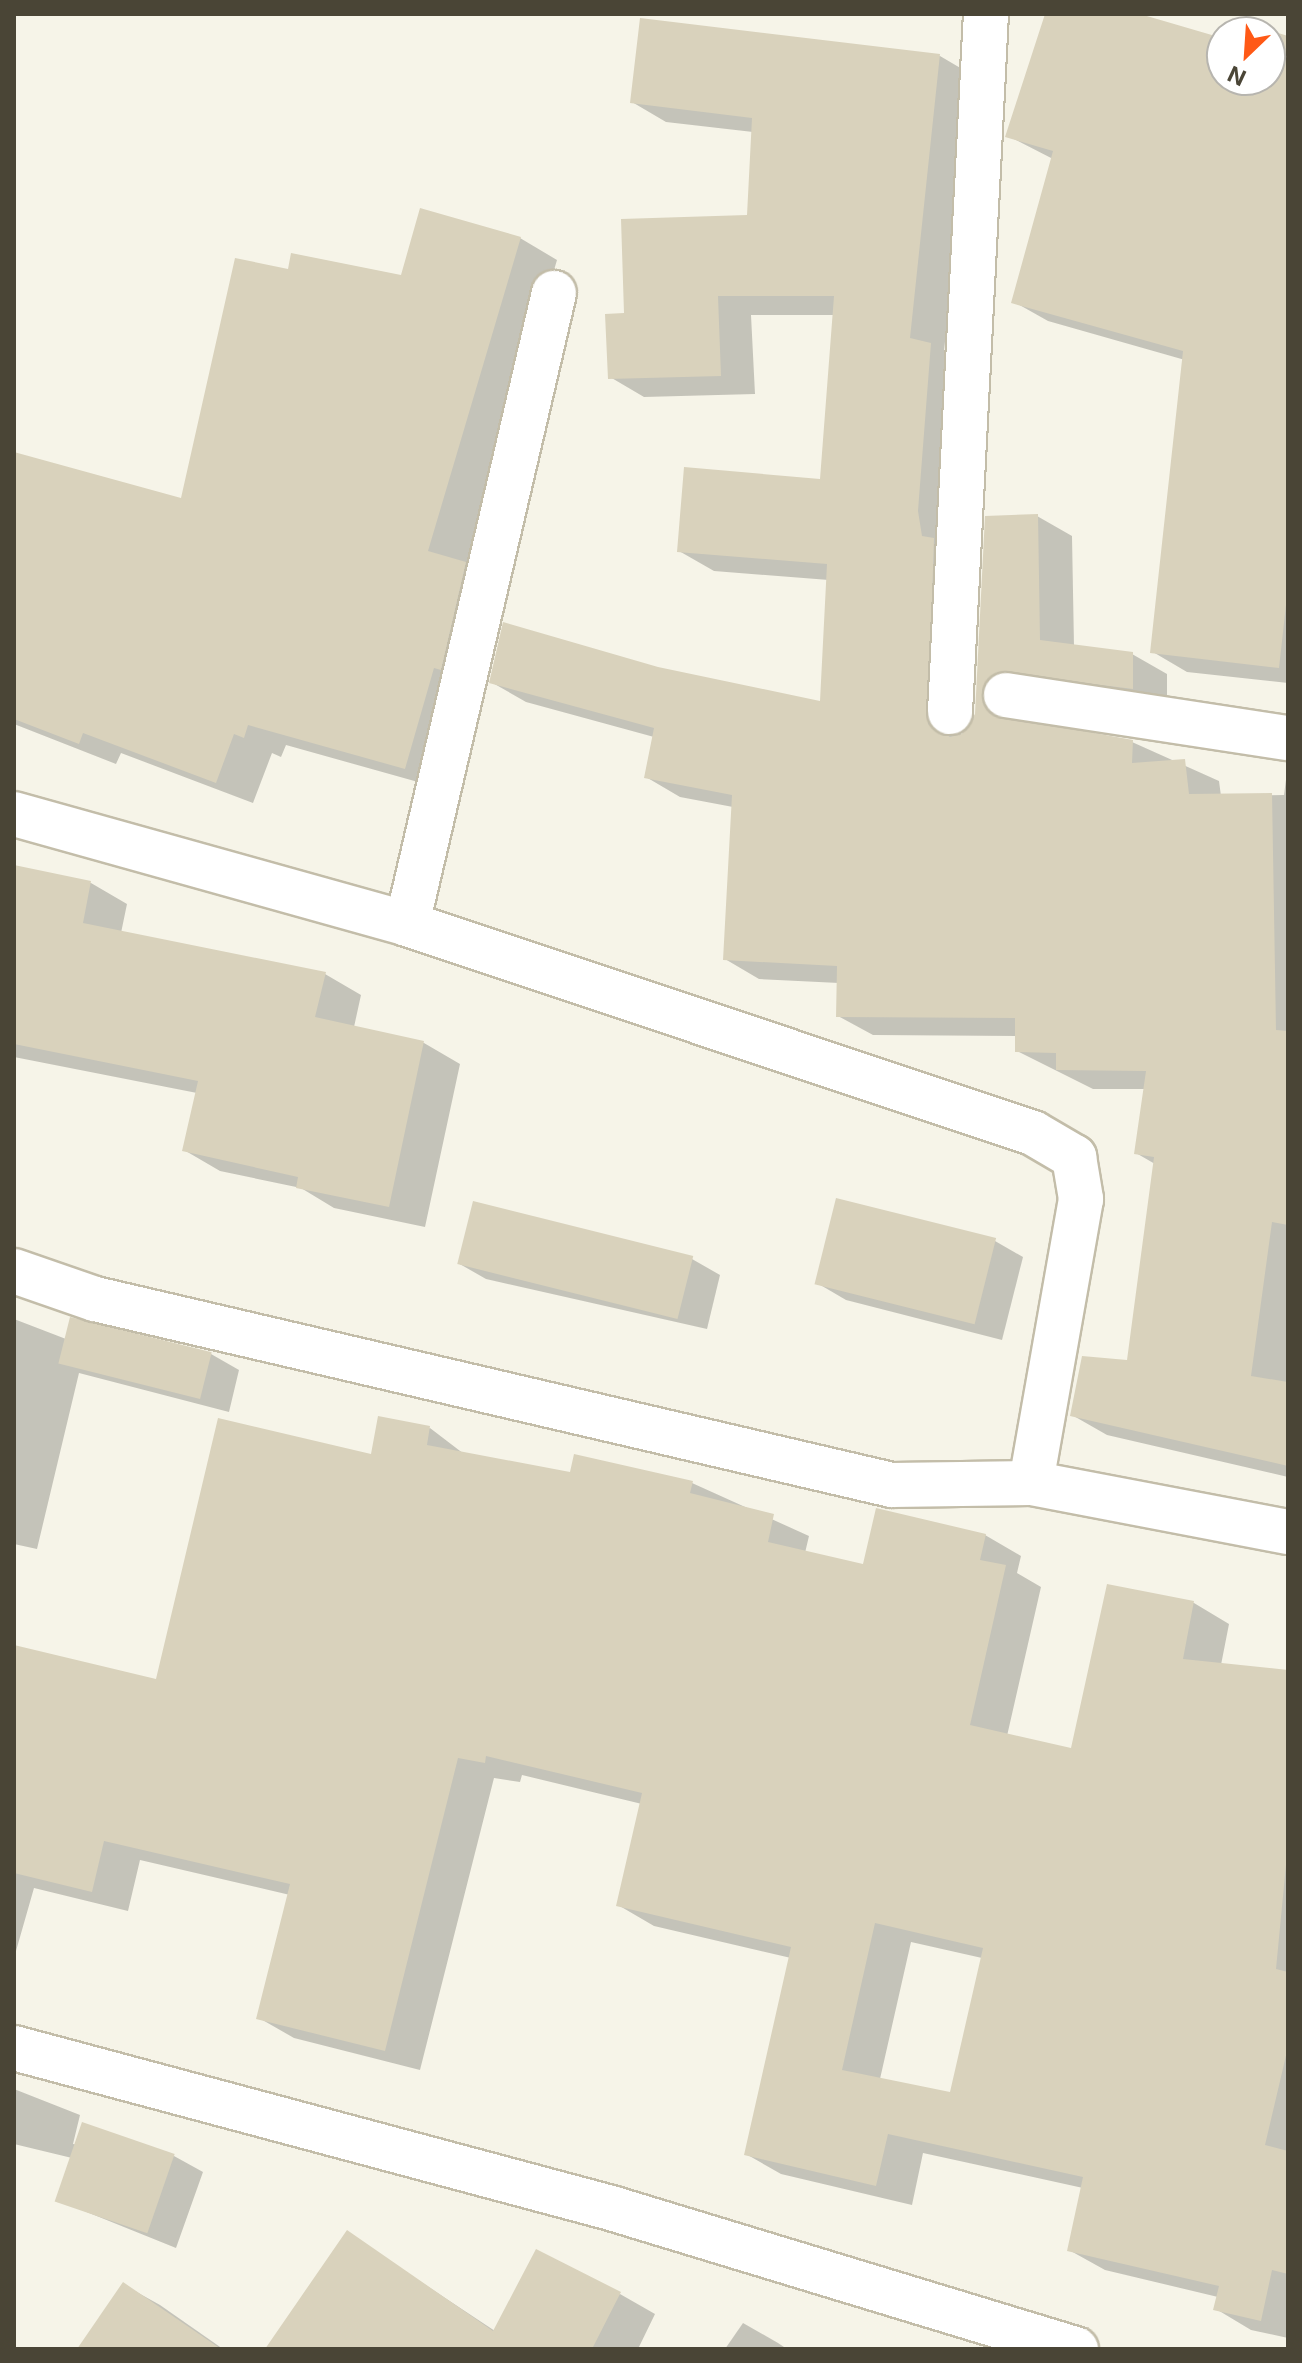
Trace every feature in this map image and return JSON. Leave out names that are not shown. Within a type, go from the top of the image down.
[{"type":"street","points":[[950,712],[986,14]]},
{"type":"street","points":[[407,924],[554,293]]},
{"type":"street","points":[[1006,695],[1288,738]]},
{"type":"street","points":[[14,814],[407,924],[1033,1133],[1074,1157],[1081,1199],[1031,1483]]},
{"type":"street","points":[[14,1271],[95,1299],[892,1485],[1031,1483],[1288,1532]]},
{"type":"street","points":[[14,2048],[611,2208],[1076,2349]]},
{"type":"building","points":[[1045,14],[1140,14],[1206,33],[1206,96],[1286,96],[1288,36],[1288,587],[1279,668],[1150,653],[1183,351],[1011,303],[1053,151],[1005,137]]},
{"type":"building","points":[[640,18],[940,54],[910,338],[931,343],[918,511],[922,536],[934,538],[928,724],[950,737],[962,734],[975,714],[985,516],[1038,514],[1040,640],[1133,652],[1133,689],[998,672],[982,690],[990,714],[1133,740],[1132,763],[1185,759],[1189,794],[1272,793],[1276,1030],[1288,1031],[1288,1225],[1272,1222],[1251,1376],[1288,1382],[1288,1466],[1070,1416],[1082,1356],[1127,1360],[1154,1157],[1134,1154],[1146,1071],[1056,1070],[1056,1053],[1015,1052],[1015,1018],[836,1017],[837,966],[723,960],[732,795],[644,778],[654,728],[489,683],[503,622],[658,667],[820,701],[827,564],[677,552],[684,467],[820,479],[834,296],[718,296],[721,376],[608,379],[605,314],[624,313],[621,219],[747,215],[752,118],[630,103]]},
{"type":"building","points":[[420,208],[521,237],[428,551],[466,562],[441,670],[434,668],[405,769],[248,725],[244,738],[234,734],[216,783],[83,733],[79,744],[14,719],[14,452],[181,498],[235,258],[288,269],[291,253],[401,275]]},
{"type":"building","points":[[14,865],[91,881],[83,923],[326,972],[315,1017],[424,1041],[389,1207],[296,1188],[298,1177],[182,1151],[198,1081],[14,1044]]},
{"type":"building","points":[[836,1198],[996,1238],[975,1324],[814,1284]]},
{"type":"building","points":[[473,1201],[693,1256],[678,1319],[457,1264]]},
{"type":"building","points":[[70,1317],[212,1352],[200,1399],[58,1364]]},
{"type":"building","points":[[378,1416],[430,1426],[427,1445],[570,1472],[574,1454],[693,1481],[690,1493],[774,1514],[768,1542],[863,1564],[876,1508],[986,1534],[980,1560],[1006,1565],[970,1725],[1071,1748],[1107,1584],[1194,1601],[1183,1659],[1288,1670],[1288,1844],[1276,1969],[1288,1972],[1288,2047],[1265,2145],[1288,2151],[1288,2274],[1272,2270],[1261,2321],[1213,2310],[1219,2286],[1067,2251],[1083,2177],[888,2134],[876,2186],[744,2155],[791,1947],[616,1906],[642,1793],[486,1756],[485,1763],[458,1758],[385,2051],[256,2019],[290,1884],[104,1841],[92,1892],[14,1873],[14,1645],[156,1679],[218,1418],[371,1454]],"holes":[[[875,1923],[983,1948],[950,2092],[842,2070]]]},
{"type":"building","points":[[82,2122],[175,2154],[147,2233],[55,2201]]},
{"type":"building","points":[[347,2230],[493,2331],[536,2249],[621,2292],[592,2349],[265,2349]]},
{"type":"building","points":[[123,2282],[221,2349],[77,2349]]}]
